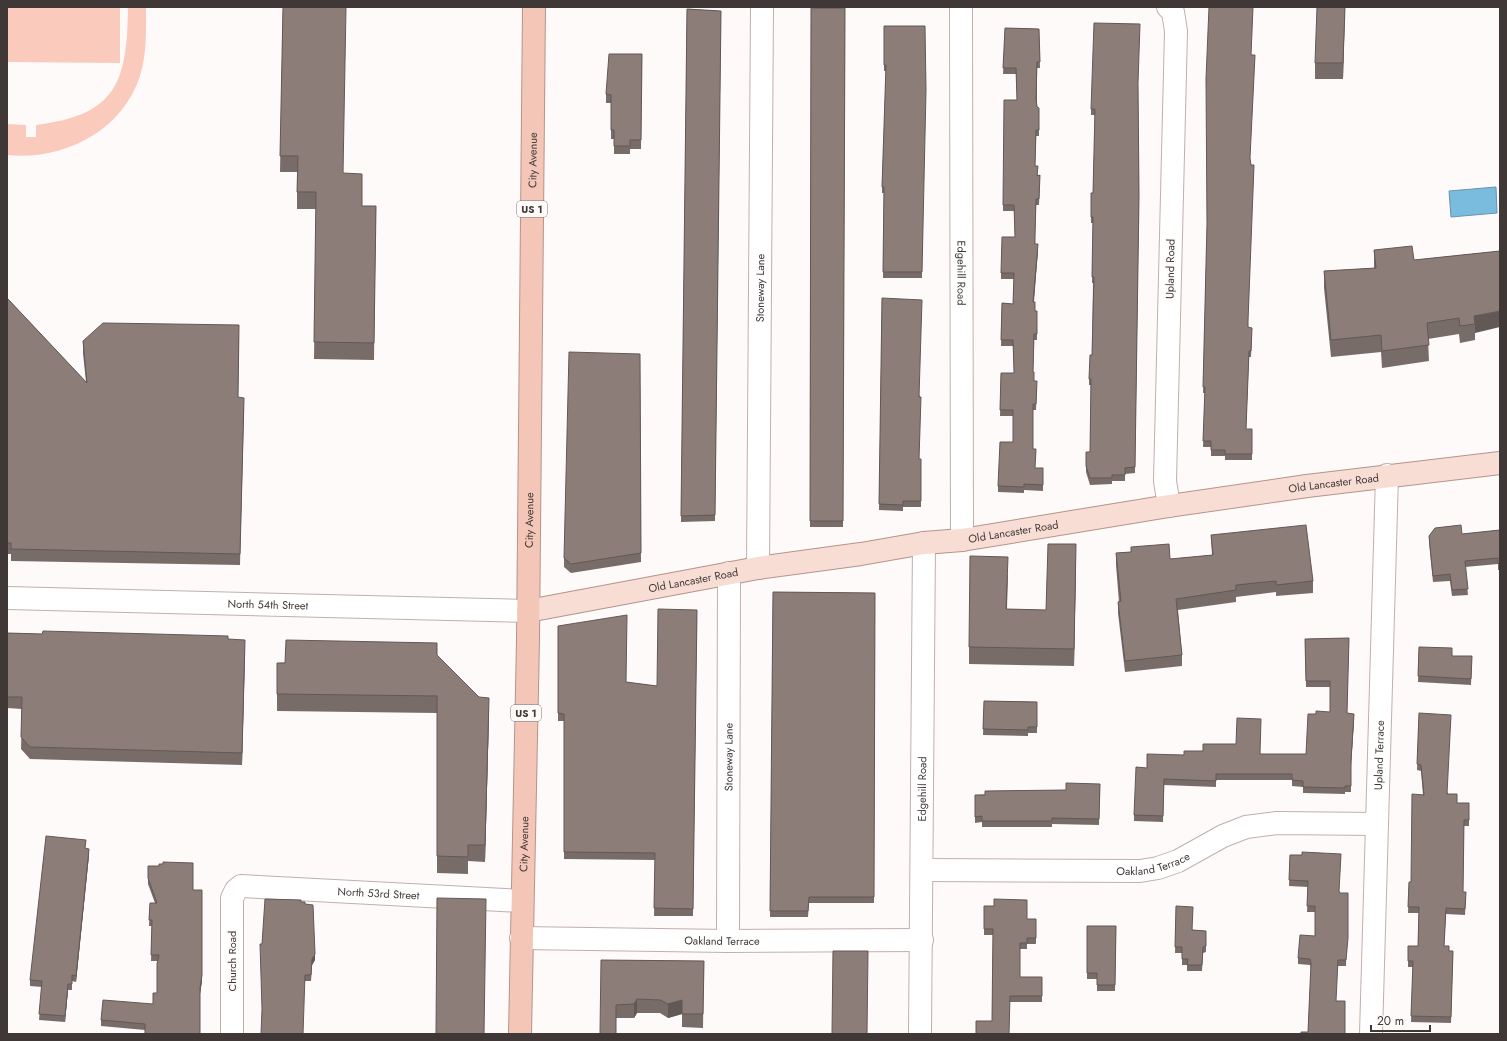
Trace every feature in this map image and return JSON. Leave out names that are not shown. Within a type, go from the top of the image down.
[{"type":"highway","name":"City Avenue","points":[[520,1034],[528,611],[534,7]]},
{"type":"main road","name":"Old Lancaster Road","points":[[528,611],[758,568],[861,554],[924,543],[962,540],[1169,506],[1387,475],[1500,463]]},
{"type":"street","name":"Stoneway Lane","points":[[758,568],[762,7]]},
{"type":"street","name":"Edgehill Road","points":[[961,7],[962,540]]},
{"type":"street","name":"Upland Road","points":[[1168,7],[1174,16],[1176,31],[1165,481],[1169,506]]},
{"type":"street","name":"Upland Terrace","points":[[1371,1034],[1387,475]]},
{"type":"street","name":"Edgehill Road","points":[[920,1034],[922,940],[924,543]]},
{"type":"street","name":"Stoneway Lane","points":[[728,941],[729,574]]},
{"type":"street","name":"North 54th Street","points":[[7,598],[528,611]]},
{"type":"street","name":"Oakland Terrace","points":[[922,870],[1140,871],[1158,868],[1178,861],[1222,836],[1246,827],[1277,823],[1377,824]]},
{"type":"street","name":"North 53rd Street","points":[[236,890],[241,886],[522,901]]},
{"type":"street","name":"Church Road","points":[[232,1034],[232,898],[236,890]]},
{"type":"street","name":"Oakland Terrace","points":[[521,938],[728,941],[922,940]]},
{"type":"shaded area","points":[[7,7],[120,7],[120,63],[7,62]]},
{"type":"shaded area","points":[[128,7],[146,7],[145,50],[140,76],[131,96],[119,113],[105,127],[87,139],[69,147],[48,153],[28,156],[7,155],[7,124],[26,125],[26,137],[36,137],[36,125],[63,120],[84,113],[100,103],[112,90],[120,75],[125,56]]},
{"type":"water","points":[[1496,187],[1497,213],[1451,217],[1449,191]]},
{"type":"building","points":[[283,7],[346,7],[343,173],[362,174],[362,206],[376,206],[374,343],[314,342],[316,192],[297,192],[298,156],[280,156]]},
{"type":"building","points":[[1209,7],[1253,7],[1251,55],[1255,55],[1250,158],[1251,165],[1254,165],[1248,321],[1248,327],[1252,328],[1251,351],[1249,351],[1246,429],[1252,429],[1252,454],[1225,454],[1225,450],[1211,450],[1211,441],[1203,441],[1207,224],[1206,79]]},
{"type":"building","points":[[1317,7],[1345,7],[1343,63],[1315,63]]},
{"type":"building","points":[[811,8],[845,8],[843,521],[810,521]]},
{"type":"building","points":[[687,9],[721,11],[715,515],[681,516]]},
{"type":"building","points":[[1094,23],[1140,24],[1138,83],[1139,196],[1135,467],[1125,468],[1125,475],[1112,475],[1112,478],[1090,478],[1086,466],[1086,452],[1090,452],[1091,379],[1089,379],[1090,355],[1092,355],[1094,277],[1092,277],[1093,217],[1091,217],[1091,193],[1093,193],[1095,109],[1091,109]]},
{"type":"building","points":[[884,26],[925,26],[926,90],[922,272],[883,272],[884,187],[882,187],[886,65],[884,65]]},
{"type":"building","points":[[1005,28],[1039,29],[1040,62],[1037,62],[1036,98],[1037,107],[1039,108],[1039,130],[1036,130],[1035,166],[1038,166],[1037,176],[1040,175],[1039,199],[1036,199],[1035,244],[1038,244],[1033,302],[1035,302],[1035,311],[1037,311],[1037,334],[1034,334],[1033,372],[1034,381],[1037,381],[1036,404],[1033,404],[1033,449],[1036,449],[1035,468],[1043,468],[1043,485],[1024,484],[1024,487],[998,486],[1000,442],[1013,442],[1013,410],[1000,410],[1001,373],[1014,373],[1013,340],[1001,340],[1002,303],[1013,304],[1014,273],[1001,273],[1002,237],[1015,237],[1014,205],[1003,205],[1004,100],[1017,100],[1016,68],[1003,68]]},
{"type":"building","points":[[609,54],[642,54],[641,140],[630,140],[630,146],[614,146],[614,130],[611,130],[611,95],[606,94]]},
{"type":"building","points":[[1412,246],[1414,260],[1500,251],[1500,311],[1474,316],[1475,324],[1460,326],[1459,318],[1427,323],[1429,345],[1382,351],[1381,335],[1331,340],[1324,271],[1376,268],[1374,250]]},
{"type":"building","points":[[7,298],[87,383],[83,341],[103,323],[239,325],[238,397],[244,398],[240,554],[11,549],[11,543],[7,543]]},
{"type":"building","points":[[882,298],[922,300],[919,397],[921,397],[919,459],[921,459],[921,501],[903,501],[903,505],[879,504]]},
{"type":"building","points":[[569,352],[640,354],[641,553],[571,564],[564,558]]},
{"type":"building","points":[[1306,525],[1313,581],[1276,585],[1276,581],[1236,585],[1236,590],[1176,599],[1182,655],[1125,661],[1118,602],[1121,601],[1116,553],[1131,552],[1131,547],[1169,544],[1170,559],[1213,555],[1211,535]]},
{"type":"building","points":[[1461,525],[1462,534],[1500,530],[1500,564],[1498,564],[1498,558],[1465,561],[1468,589],[1452,590],[1450,574],[1433,576],[1429,536],[1435,528]]},
{"type":"building","points":[[1048,544],[1076,544],[1074,649],[969,647],[970,556],[1008,557],[1006,609],[1046,610]]},
{"type":"building","points":[[773,592],[875,593],[874,897],[809,897],[808,911],[770,911]]},
{"type":"building","points":[[658,609],[697,610],[693,909],[654,908],[655,853],[564,852],[564,714],[558,713],[558,626],[627,615],[626,682],[657,686]]},
{"type":"building","points":[[43,631],[228,636],[228,639],[245,640],[242,753],[30,747],[21,737],[22,697],[7,697],[7,633],[42,634]]},
{"type":"building","points":[[1349,638],[1347,713],[1354,714],[1351,786],[1345,786],[1345,788],[1303,787],[1303,781],[1292,780],[1292,774],[1216,774],[1216,781],[1164,779],[1163,816],[1134,815],[1136,767],[1147,768],[1147,754],[1184,755],[1184,751],[1203,751],[1203,744],[1236,744],[1237,718],[1261,719],[1260,754],[1306,754],[1308,714],[1316,714],[1316,711],[1330,712],[1330,681],[1306,681],[1305,639]]},
{"type":"building","points":[[286,640],[437,643],[437,655],[479,697],[489,698],[485,845],[468,845],[468,857],[437,856],[437,696],[277,694],[277,663],[285,663]]},
{"type":"building","points":[[1419,647],[1452,648],[1452,656],[1472,656],[1471,679],[1418,676]]},
{"type":"building","points":[[984,701],[1037,702],[1037,727],[1028,727],[1028,730],[983,729]]},
{"type":"building","points":[[1419,713],[1451,715],[1447,794],[1457,794],[1457,803],[1469,803],[1469,820],[1464,820],[1463,892],[1466,892],[1465,909],[1446,908],[1444,946],[1449,946],[1449,951],[1453,951],[1451,1017],[1411,1016],[1413,961],[1408,961],[1408,946],[1418,946],[1419,907],[1408,907],[1409,882],[1411,882],[1412,794],[1424,795],[1421,765],[1417,764]]},
{"type":"building","points":[[1066,783],[1100,784],[1099,819],[1052,818],[1052,821],[982,821],[982,816],[975,817],[975,795],[985,795],[985,791],[1066,790]]},
{"type":"building","points":[[46,836],[86,840],[85,848],[89,849],[76,976],[72,975],[72,984],[68,984],[65,1016],[39,1014],[42,981],[30,980]]},
{"type":"building","points":[[1302,852],[1341,854],[1339,891],[1340,893],[1348,893],[1348,938],[1346,960],[1338,960],[1336,1001],[1345,1001],[1345,1034],[1301,1034],[1301,1032],[1308,1032],[1311,963],[1310,959],[1298,958],[1300,935],[1315,936],[1315,906],[1307,906],[1308,881],[1289,880],[1290,855],[1302,855]]},
{"type":"building","points":[[163,862],[193,863],[193,890],[202,890],[200,1034],[145,1034],[145,1024],[101,1020],[103,1000],[153,1004],[153,993],[157,993],[157,964],[159,955],[151,955],[152,920],[149,920],[150,903],[157,903],[148,878],[148,866],[159,866],[159,864],[163,864]]},
{"type":"building","points":[[437,898],[486,899],[484,1034],[436,1034]]},
{"type":"building","points":[[265,899],[301,900],[301,902],[305,902],[305,904],[313,905],[315,954],[312,959],[311,975],[305,975],[303,1034],[261,1034],[262,1009],[260,944],[262,944]]},
{"type":"building","points":[[994,899],[1027,900],[1027,919],[1036,919],[1036,938],[1027,938],[1027,943],[1020,943],[1020,977],[1042,977],[1042,996],[1010,996],[1009,1034],[976,1034],[976,1021],[992,1021],[993,929],[984,929],[984,906],[994,906]]},
{"type":"building","points":[[1176,906],[1193,907],[1192,930],[1206,931],[1206,946],[1203,947],[1202,965],[1187,965],[1188,959],[1182,959],[1182,947],[1175,947]]},
{"type":"building","points":[[1087,926],[1116,926],[1115,985],[1097,985],[1097,973],[1087,973]]},
{"type":"building","points":[[833,951],[868,951],[867,1034],[832,1034]]},
{"type":"building","points":[[601,960],[704,961],[703,1014],[682,1014],[682,1000],[668,1004],[660,1000],[637,999],[634,1004],[616,1005],[616,1034],[600,1034]]}]
